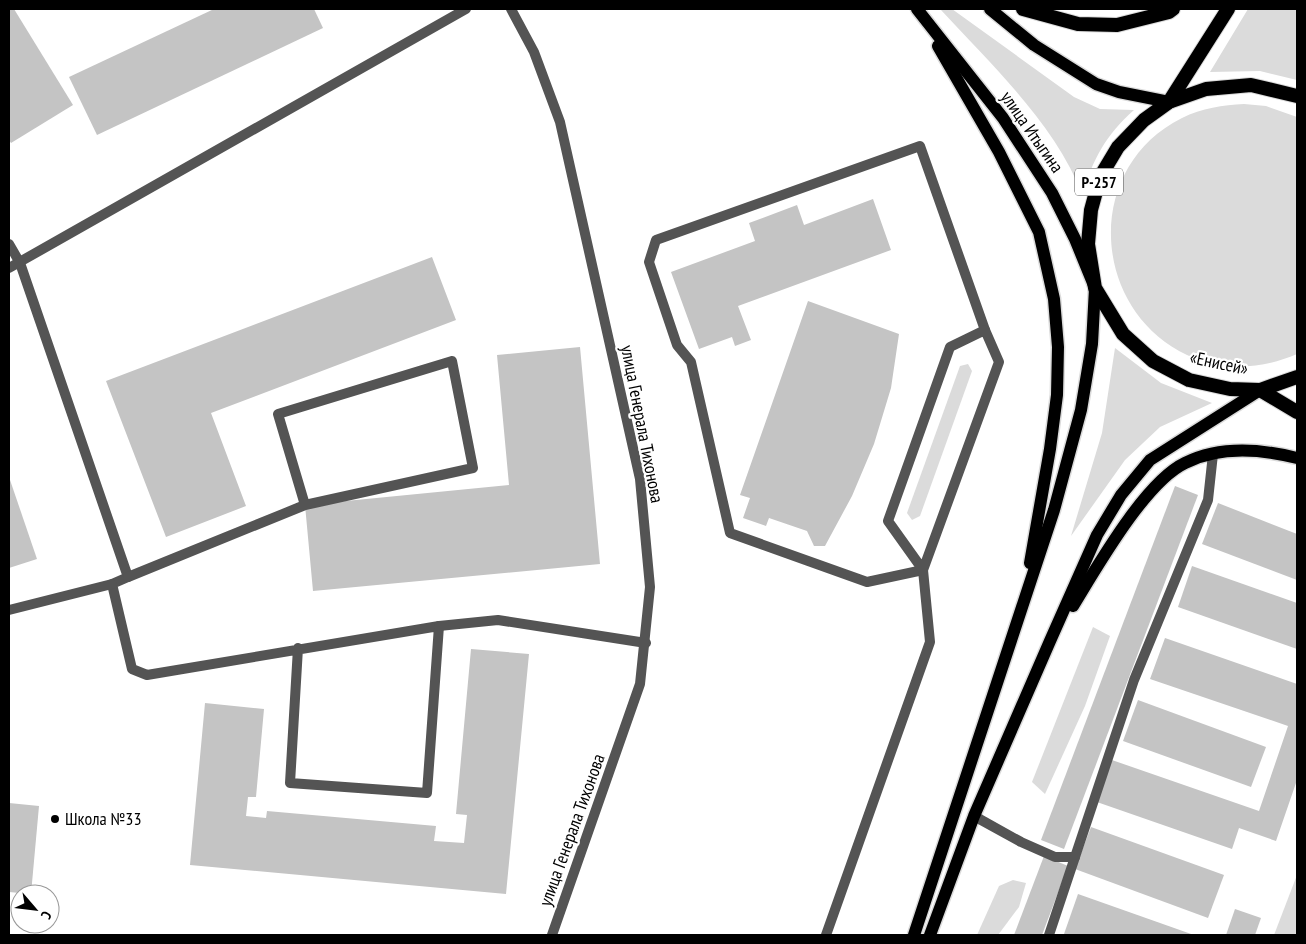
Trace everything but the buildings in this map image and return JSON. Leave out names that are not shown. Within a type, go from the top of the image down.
[{"type":"highway","points":[[1023,9],[1078,24],[1117,24],[1168,12],[1173,9]]},
{"type":"highway","name":"«Енисей»","points":[[1169,102],[1228,9]]},
{"type":"highway","name":"«Енисей»","points":[[1297,96],[1251,85],[1206,89],[1169,102],[1144,120],[1118,147],[1100,177],[1091,210],[1088,244],[1095,288],[1123,334],[1153,361],[1189,380],[1230,388],[1260,390],[1297,377]]},
{"type":"highway","name":"«Енисей»","points":[[1260,390],[1297,412]]},
{"type":"main road","name":"улица Итыгина","points":[[917,9],[1002,118],[1052,193],[1075,239],[1095,288]]},
{"type":"main road","points":[[917,9],[999,152],[1039,232],[1054,299],[1058,347],[1057,395],[1050,449],[1022,605]]},
{"type":"main road","points":[[990,9],[1034,45],[1096,84],[1120,92],[1169,102]]},
{"type":"main road","points":[[914,935],[1011,646],[1022,605],[1054,510],[1081,410],[1092,344],[1095,288]]},
{"type":"main road","points":[[930,935],[974,816],[1098,535],[1121,495],[1150,460],[1260,390]]},
{"type":"main road","points":[[1050,641],[1126,522],[1159,483],[1184,463],[1213,454],[1238,451],[1274,452],[1297,458]]},
{"type":"street","points":[[9,268],[466,9]]},
{"type":"street","name":"улица Генерала Тихонова","points":[[511,9],[534,52],[560,122],[640,479],[650,587],[646,643],[640,684],[552,935]]},
{"type":"street","points":[[826,935],[930,642],[923,570],[999,362],[985,330],[920,146],[656,240],[649,262],[677,345],[691,362],[730,533],[867,582],[923,570]]},
{"type":"street","points":[[9,244],[20,262],[128,577]]},
{"type":"street","points":[[923,570],[888,521],[950,347],[985,330]]},
{"type":"street","points":[[9,610],[112,584],[305,505],[472,468],[452,361],[278,414],[305,505]]},
{"type":"street","points":[[1048,935],[1134,680],[1208,500],[1213,454]]},
{"type":"street","points":[[112,584],[132,668],[147,675],[298,648],[439,626],[498,620],[646,643]]},
{"type":"street","points":[[298,648],[290,783],[427,793],[439,626]]},
{"type":"street","points":[[974,816],[1021,842],[1055,857],[1075,857]]},
{"type":"shaded area","points":[[952,9],[1074,97],[1100,109],[1134,110],[1115,129],[1102,148],[1091,169],[1082,194],[1070,168],[1039,119],[1000,73],[941,10]]},
{"type":"shaded area","points":[[1248,9],[1297,9],[1297,80],[1260,71],[1210,72]]},
{"type":"shaded area","points":[[1228,105],[1266,106],[1297,117],[1297,354],[1270,363],[1228,366],[1214,364],[1187,355],[1155,334],[1131,305],[1117,273],[1111,238],[1114,202],[1127,169],[1150,140],[1182,118],[1197,112]]},
{"type":"shaded area","points":[[1115,348],[1161,383],[1212,403],[1160,427],[1125,460],[1071,536],[1102,433]]},
{"type":"shaded area","points":[[968,364],[972,371],[920,516],[912,520],[907,513],[960,366]]},
{"type":"shaded area","points":[[1093,627],[1110,636],[1085,706],[1045,794],[1032,782]]},
{"type":"shaded area","points":[[1297,875],[1297,935],[1274,935]]},
{"type":"shaded area","points":[[1013,880],[1026,883],[1019,907],[998,935],[977,935],[999,886]]},
{"type":"place","name":"Школа №33","points":[[55,819]]}]
